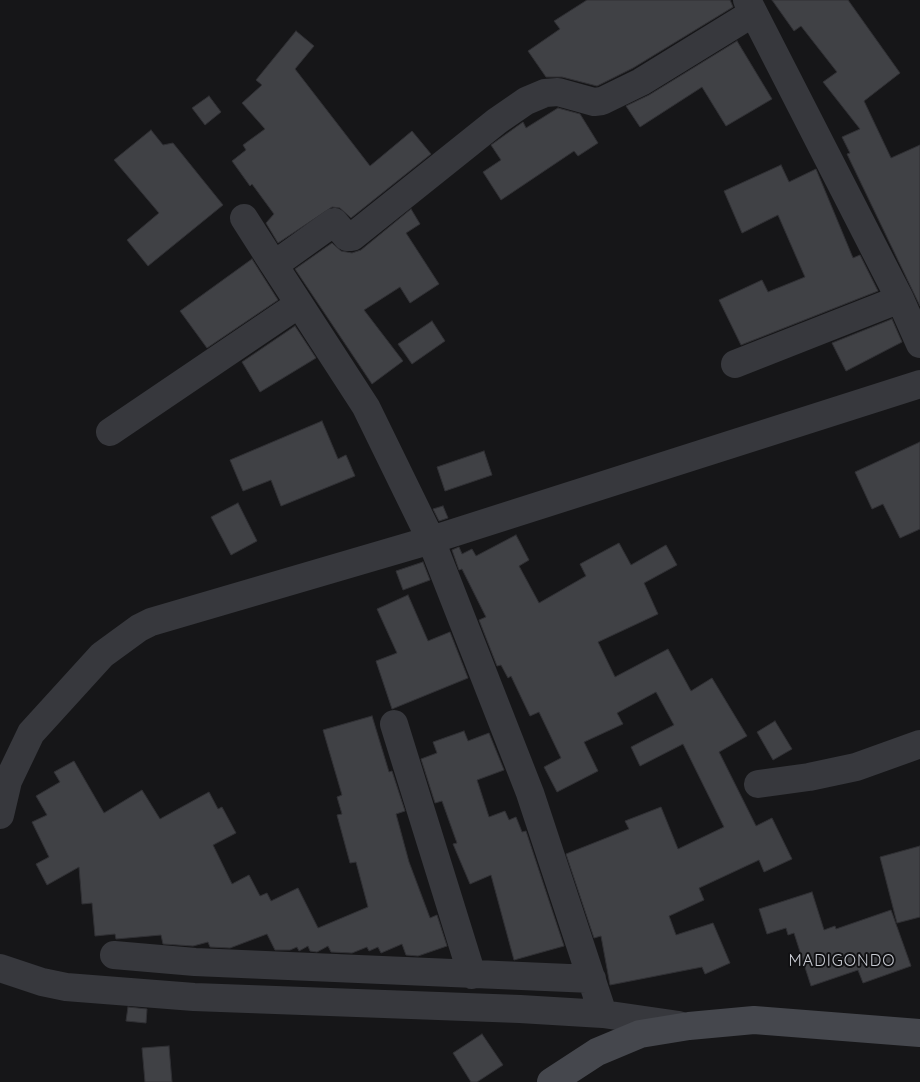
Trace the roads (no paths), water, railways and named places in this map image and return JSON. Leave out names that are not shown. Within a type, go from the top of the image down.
[{"type":"main road","points":[[551,1082],[596,1052],[640,1034],[689,1026],[754,1020],[920,1033]]},
{"type":"street","points":[[274,265],[334,222],[347,237],[352,237],[497,121],[532,98],[558,92],[594,102],[602,101],[641,82],[750,6],[900,299],[920,344]]},
{"type":"street","points":[[244,218],[366,407],[431,540],[530,793],[603,1014]]},
{"type":"street","points":[[735,364],[900,299]]},
{"type":"street","points":[[110,432],[300,304]]},
{"type":"street","points":[[0,815],[8,781],[31,733],[102,655],[139,628],[152,622],[431,540],[920,384]]},
{"type":"street","points":[[394,724],[472,975]]},
{"type":"street","points":[[758,784],[809,777],[856,767],[920,744]]},
{"type":"street","points":[[114,955],[195,962],[472,975],[592,978]]},
{"type":"street","points":[[0,968],[42,982],[66,987],[194,997],[343,1001],[603,1014],[689,1026]]},
{"type":"district","name":"MADIGONDO","points":[[842,961]]}]
